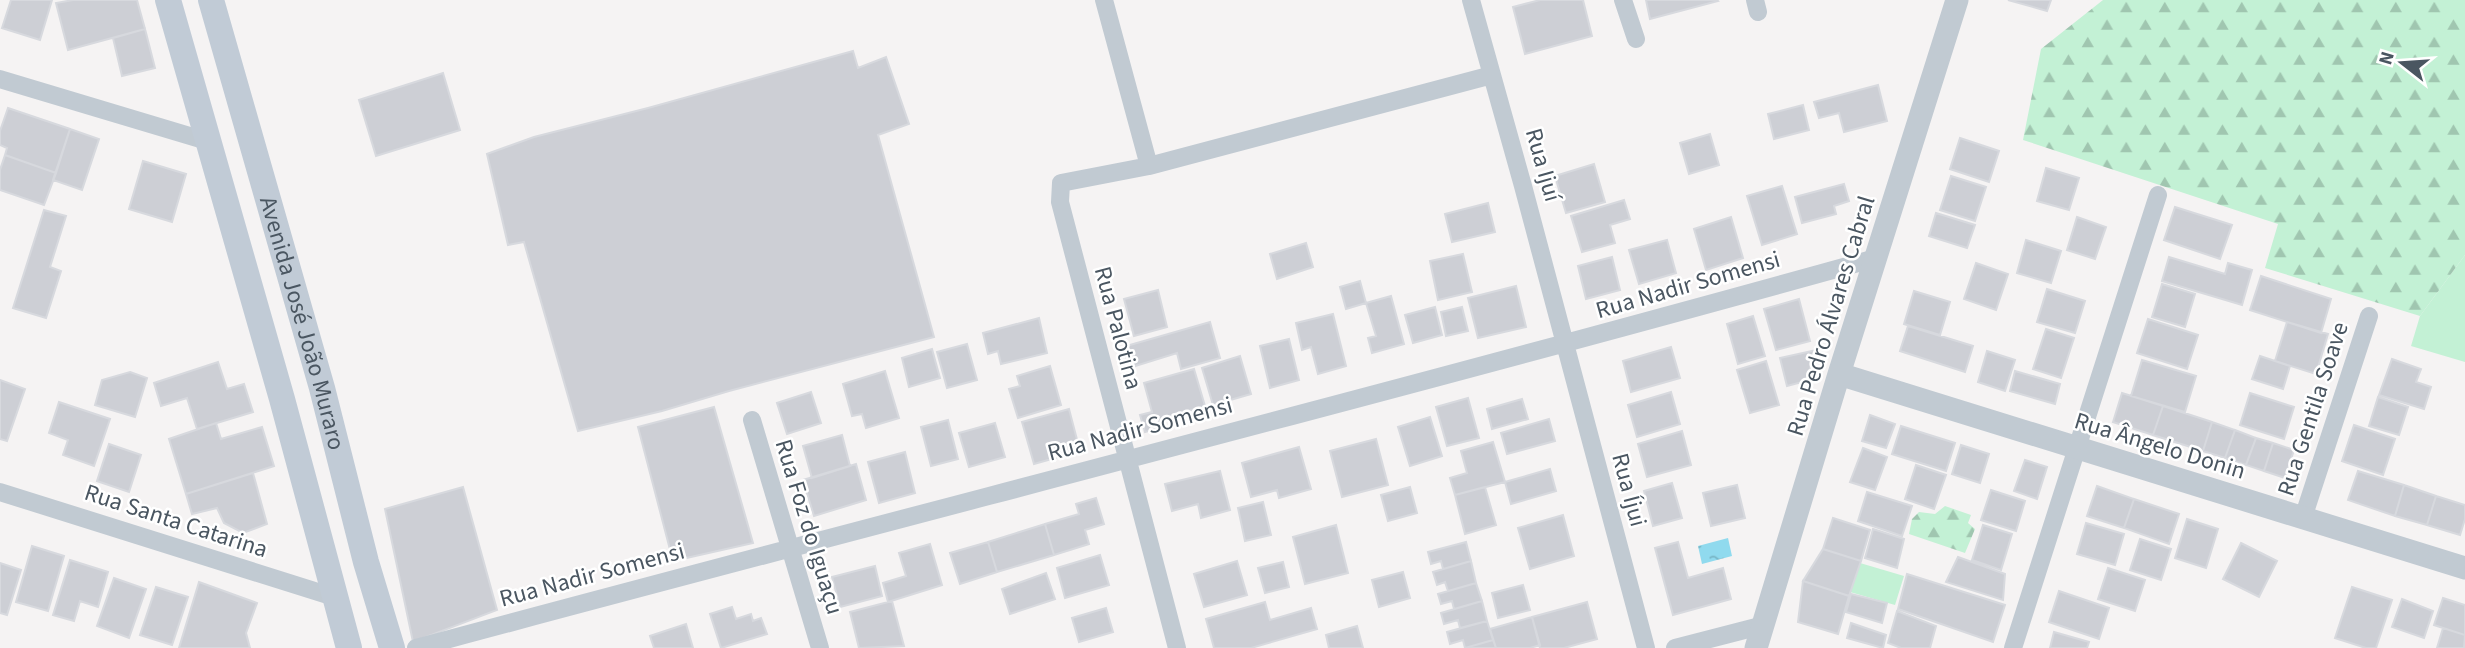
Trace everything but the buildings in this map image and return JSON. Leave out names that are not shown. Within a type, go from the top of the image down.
[{"type":"main road","name":"Avenida José João Muraro","points":[[169,0],[211,142],[349,648]]},
{"type":"main road","name":"Avenida José João Muraro","points":[[211,0],[322,388],[366,562],[392,648]]},
{"type":"main road","points":[[337,598],[345,604],[360,648]]},
{"type":"street","points":[[1104,0],[1149,166],[1492,75]]},
{"type":"street","name":"Rua Ijuí","points":[[1471,0],[1566,344]]},
{"type":"street","points":[[1623,0],[1636,40]]},
{"type":"street","name":"Rua Pedro Álvares Cabral","points":[[1756,648],[1957,0]]},
{"type":"street","points":[[0,79],[211,142]]},
{"type":"street","name":"Rua Palotina","points":[[1149,166],[1061,183],[1059,192],[1177,648]]},
{"type":"street","points":[[2013,648],[2158,195]]},
{"type":"street","name":"Rua Nadir Somensi","points":[[416,648],[1126,458],[1566,344],[1876,258]]},
{"type":"street","name":"Rua Gentila Soave","points":[[2303,518],[2370,316]]},
{"type":"street","name":"Rua Íjui","points":[[1566,344],[1646,648]]},
{"type":"street","name":"Rua Ângelo Donin","points":[[1839,374],[2465,568]]},
{"type":"street","name":"Rua Foz do Iguaçu","points":[[752,420],[820,648]]},
{"type":"street","name":"Rua Santa Catarina","points":[[0,492],[337,598]]},
{"type":"street","points":[[1675,648],[1764,625]]},
{"type":"green space","points":[[2103,0],[2465,0],[2465,255],[2420,316],[2265,268],[2278,224],[2023,140],[2041,49]]},
{"type":"green space","points":[[2465,255],[2465,362],[2411,346],[2420,316]]},
{"type":"green space","points":[[1945,506],[1971,515],[1968,523],[1975,529],[1965,553],[1909,534],[1912,519],[1919,512],[1935,514]]},
{"type":"green space","points":[[1860,563],[1904,576],[1895,605],[1850,592]]},
{"type":"water","points":[[1728,538],[1732,556],[1702,564],[1698,546]]}]
